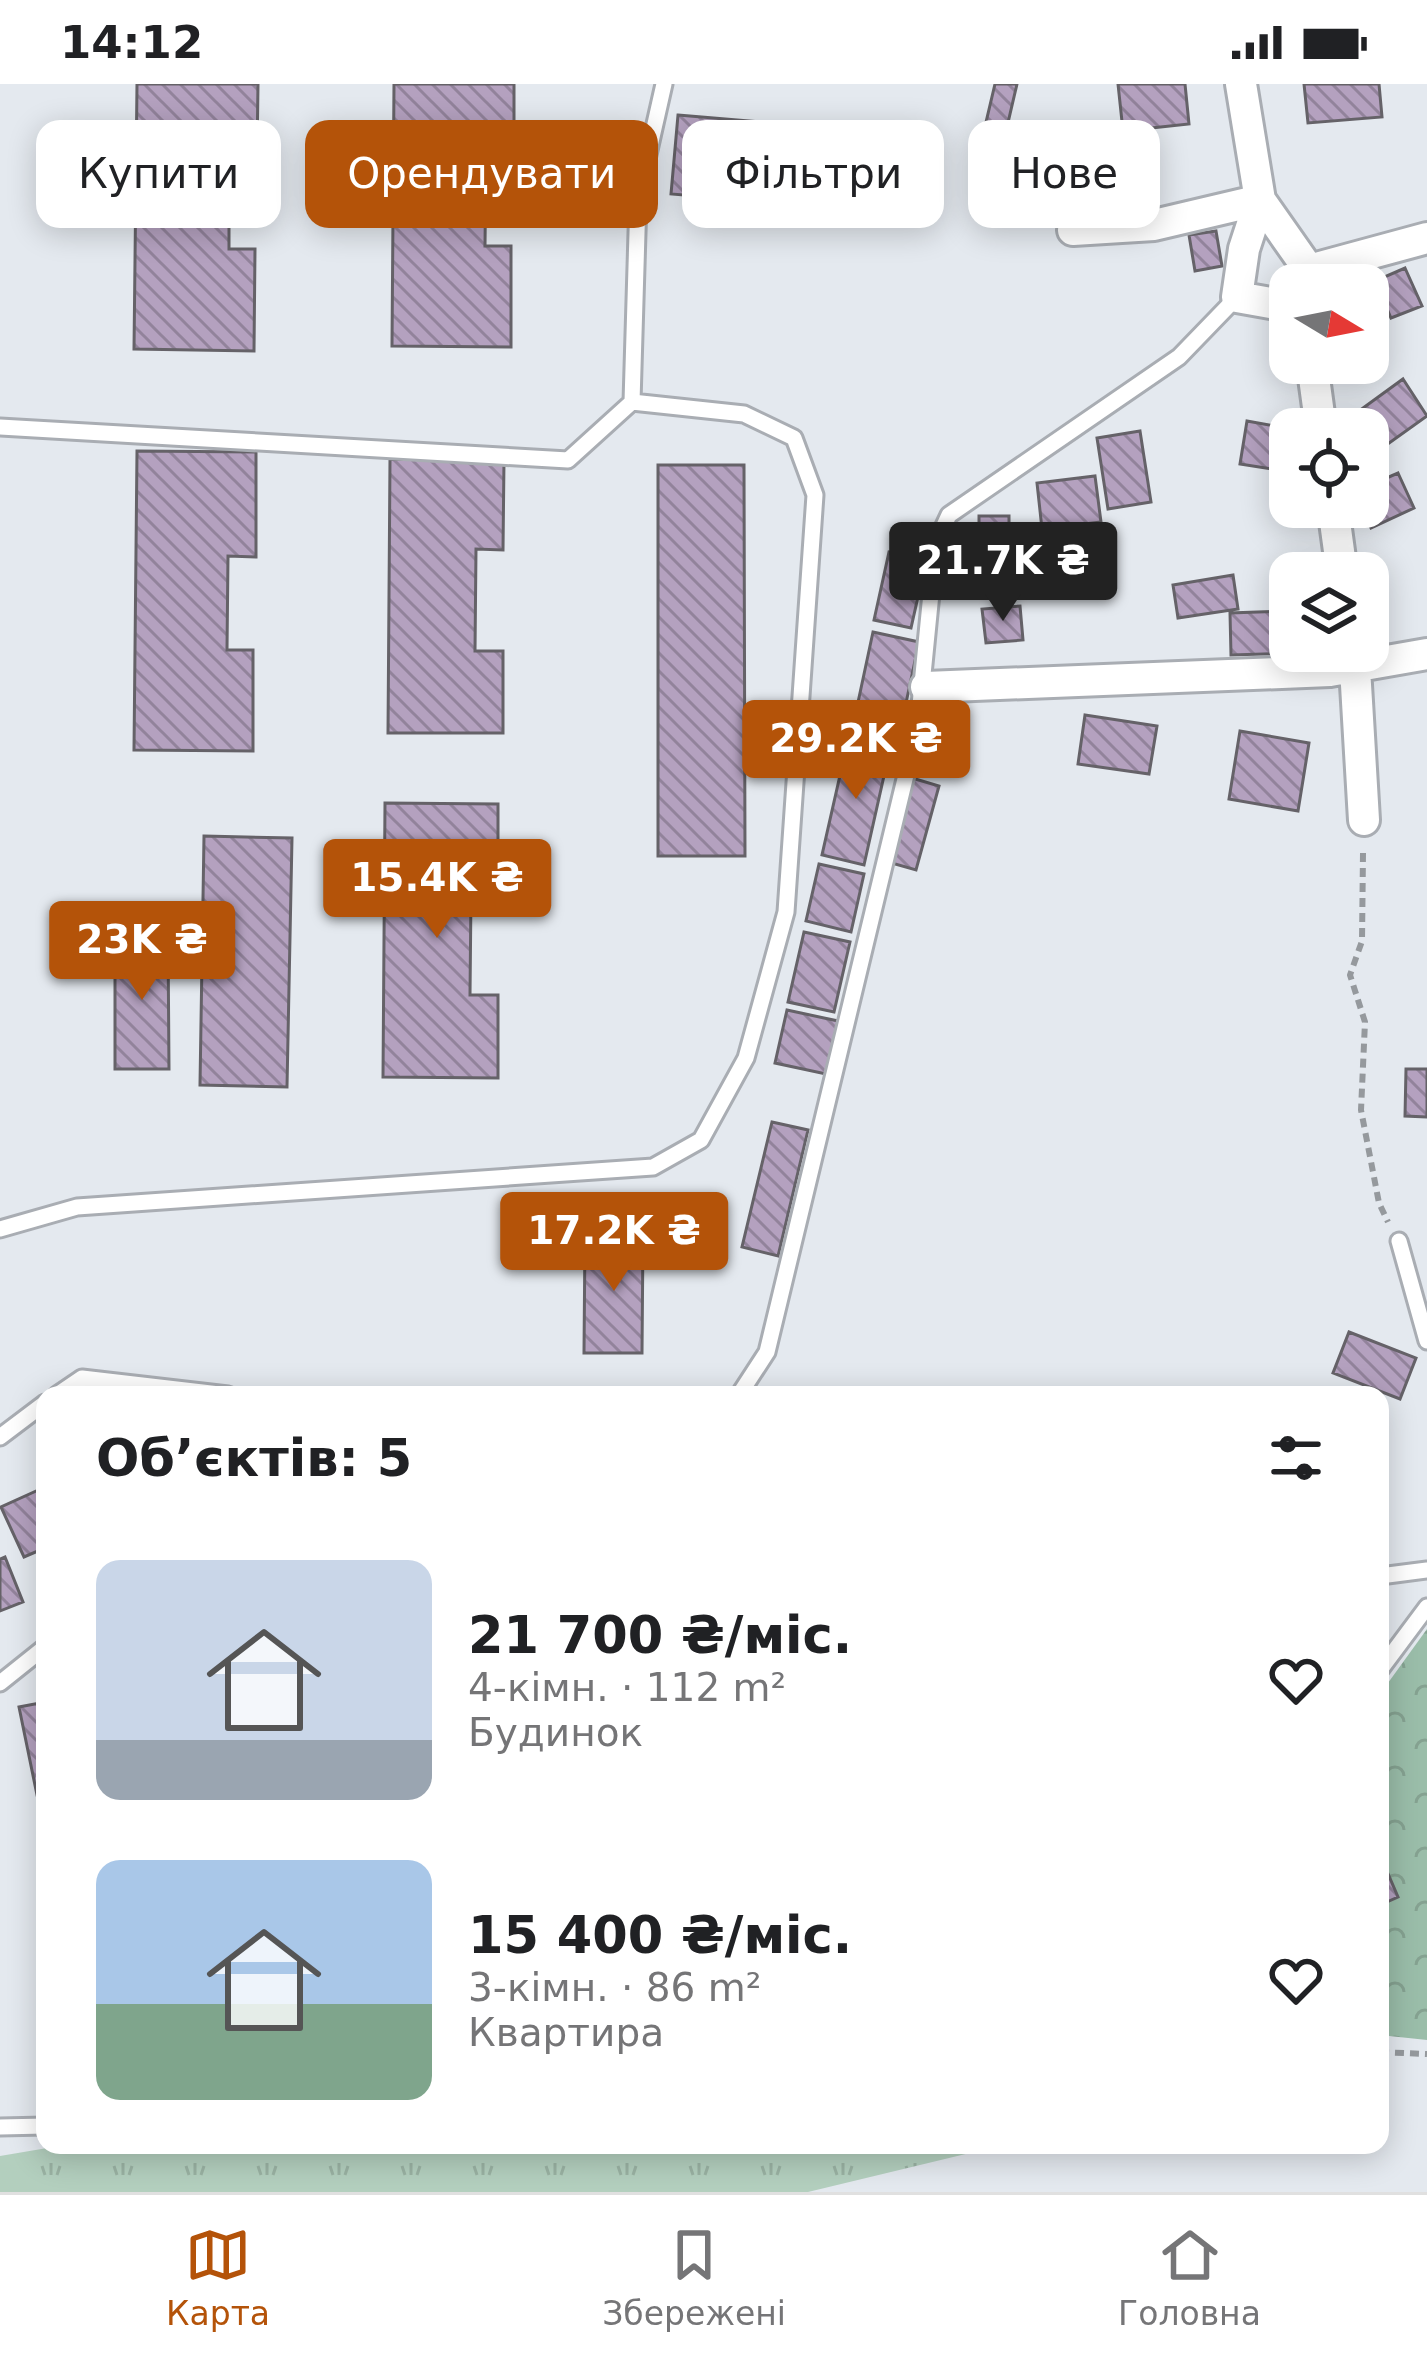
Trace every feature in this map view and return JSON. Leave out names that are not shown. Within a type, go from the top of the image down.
[{"type":"street","points":[[1241,84],[1260,200],[1299,264]]},
{"type":"street","points":[[1073,230],[1154,225],[1260,200]]},
{"type":"street","points":[[1260,200],[1244,249],[1237,297],[1269,303]]},
{"type":"street","points":[[1349,264],[1427,238]]},
{"type":"street","points":[[1389,656],[1427,654]]},
{"type":"street","points":[[926,687],[1269,664]]},
{"type":"street","points":[[1356,672],[1364,820]]},
{"type":"lane","points":[[0,427],[568,460],[632,402],[638,199],[664,84]]},
{"type":"lane","points":[[745,1386],[767,1352],[926,687],[936,543],[949,515],[1179,357],[1237,297]]},
{"type":"lane","points":[[0,1228],[77,1207],[653,1167],[701,1140],[746,1058],[786,911],[814,495],[794,437],[744,414],[632,402]]},
{"type":"lane","points":[[1399,1241],[1427,1341]]},
{"type":"lane","points":[[70,1386],[82,1378],[151,1386]]},
{"type":"lane","points":[[0,1437],[36,1410]]},
{"type":"lane","points":[[1389,1575],[1427,1570]]},
{"type":"lane","points":[[1389,1658],[1427,1607]]},
{"type":"lane","points":[[0,1683],[36,1654]]},
{"type":"lane","points":[[0,2127],[36,2126]]},
{"type":"path","points":[[1364,820],[1362,941],[1350,975],[1365,1022],[1361,1110],[1378,1203],[1399,1241]]},
{"type":"path","points":[[1389,2052],[1427,2054]]},
{"type":"green space","points":[[1427,1629],[1427,2040],[1389,2036],[1389,1682]]},
{"type":"green space","points":[[36,2150],[36,2154],[966,2154],[808,2192],[0,2192],[0,2156]]},
{"type":"building","points":[[137,84],[258,84],[258,120],[137,120]]},
{"type":"building","points":[[394,84],[514,84],[514,120],[394,120]]},
{"type":"building","points":[[995,84],[1017,84],[1009,120],[987,120]]},
{"type":"building","points":[[1118,84],[1185,84],[1189,124],[1160,127],[1160,120],[1122,120]]},
{"type":"building","points":[[1304,84],[1379,84],[1382,117],[1308,123]]},
{"type":"building","points":[[678,115],[738,120],[682,120],[682,195],[671,194]]},
{"type":"building","points":[[135,228],[229,228],[229,249],[255,249],[254,351],[134,349]]},
{"type":"building","points":[[393,228],[485,228],[485,246],[511,246],[511,347],[392,346]]},
{"type":"building","points":[[1216,231],[1222,266],[1195,271],[1189,235]]},
{"type":"building","points":[[1405,268],[1422,306],[1391,318],[1389,275]]},
{"type":"building","points":[[1403,379],[1427,416],[1389,443],[1389,408],[1363,408]]},
{"type":"building","points":[[1247,421],[1269,425],[1269,468],[1240,464]]},
{"type":"building","points":[[1140,431],[1151,502],[1108,509],[1097,438]]},
{"type":"building","points":[[137,451],[256,452],[256,557],[228,556],[227,650],[253,650],[253,751],[134,750]]},
{"type":"building","points":[[390,459],[504,460],[503,550],[476,549],[475,651],[503,651],[503,733],[388,733]]},
{"type":"building","points":[[658,465],[744,465],[745,856],[658,856]]},
{"type":"building","points":[[1398,473],[1414,508],[1389,520],[1389,477]]},
{"type":"building","points":[[1095,476],[1101,522],[1042,529],[1037,483]]},
{"type":"building","points":[[979,516],[1009,516],[1009,553],[979,553]]},
{"type":"building","points":[[889,552],[926,561],[911,628],[874,620]]},
{"type":"building","points":[[1233,575],[1238,609],[1178,618],[1173,585]]},
{"type":"building","points":[[1020,606],[1023,640],[986,643],[982,609]]},
{"type":"building","points":[[1269,612],[1269,654],[1231,655],[1230,613]]},
{"type":"building","points":[[873,632],[919,642],[900,731],[854,721]]},
{"type":"building","points":[[1085,715],[1157,726],[1149,774],[1078,764]]},
{"type":"building","points":[[1240,731],[1309,743],[1298,811],[1229,799]]},
{"type":"building","points":[[848,740],[890,749],[864,865],[822,855]]},
{"type":"building","points":[[912,778],[939,786],[916,870],[888,862]]},
{"type":"building","points":[[385,803],[498,804],[498,894],[471,894],[470,995],[498,995],[498,1078],[383,1077]]},
{"type":"building","points":[[204,836],[292,838],[287,1087],[200,1085]]},
{"type":"building","points":[[819,864],[864,874],[851,932],[806,921]]},
{"type":"building","points":[[804,932],[850,942],[834,1012],[788,1002]]},
{"type":"building","points":[[168,937],[169,1069],[115,1069],[115,938]]},
{"type":"building","points":[[787,1010],[838,1021],[826,1074],[775,1063]]},
{"type":"building","points":[[1406,1069],[1427,1069],[1427,1117],[1405,1116]]},
{"type":"building","points":[[772,1122],[808,1130],[778,1256],[742,1247]]},
{"type":"building","points":[[585,1234],[643,1234],[642,1353],[584,1353]]},
{"type":"building","points":[[1349,1332],[1416,1358],[1400,1399],[1389,1395],[1389,1386],[1366,1386],[1333,1373]]},
{"type":"building","points":[[36,1491],[36,1552],[24,1557],[1,1507]]},
{"type":"building","points":[[5,1557],[23,1602],[0,1611],[0,1559]]},
{"type":"building","points":[[36,1704],[36,1790],[19,1707]]},
{"type":"building","points":[[1389,1876],[1398,1897],[1389,1901]]}]
